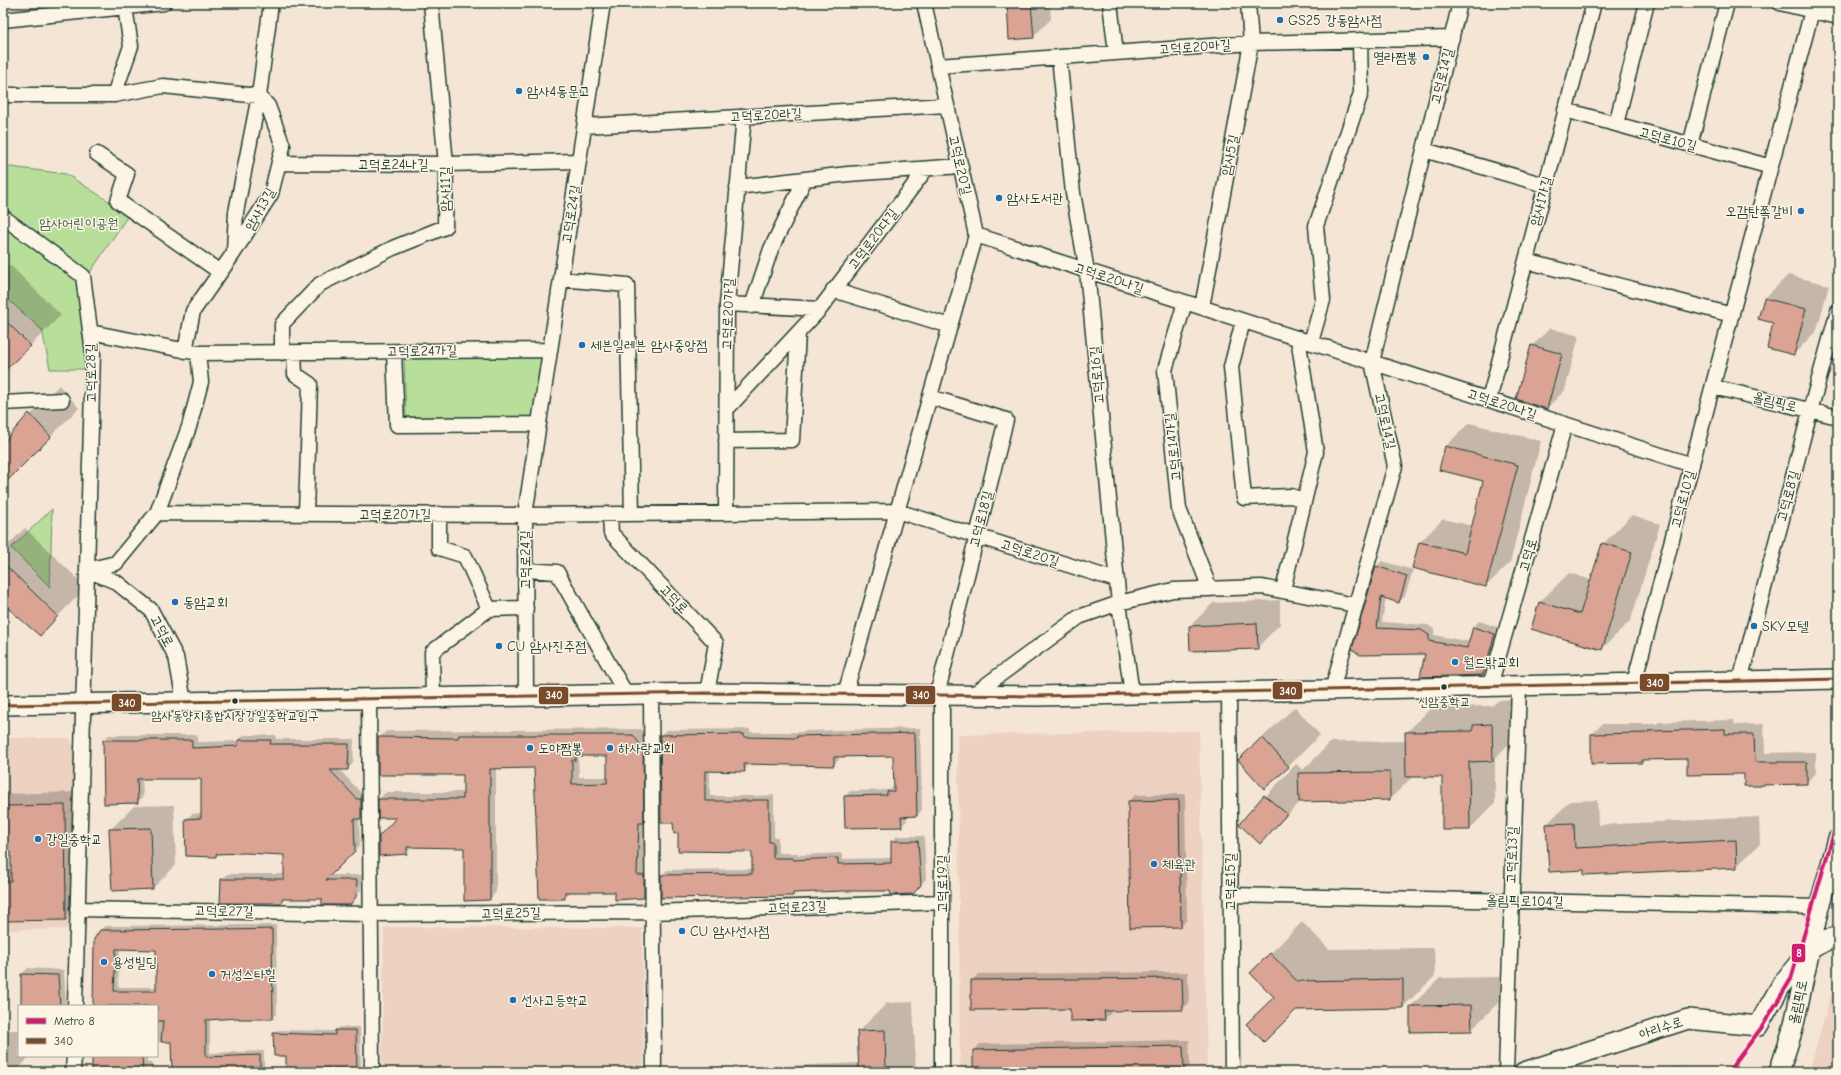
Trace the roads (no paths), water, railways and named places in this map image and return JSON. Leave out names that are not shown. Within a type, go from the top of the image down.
[{"type":"main road","points":[[3,705],[627,696],[707,693],[971,696],[1132,694],[1838,679]]},
{"type":"main road","name":"올림픽로","points":[[1780,1072],[1793,1029],[1819,907],[1838,839]]},
{"type":"main road","points":[[1810,949],[1838,935]]},
{"type":"main road","name":"아리수로","points":[[1524,1072],[1688,1019],[1758,1026],[1782,984],[1810,949]]},
{"type":"street","points":[[3,20],[164,3]]},
{"type":"street","name":"암사13길","points":[[234,254],[236,212],[259,96],[271,3]]},
{"type":"street","name":"암사11길","points":[[288,353],[282,324],[320,284],[393,248],[445,227],[446,164],[431,3]]},
{"type":"street","name":"고덕로24길","points":[[526,697],[525,515],[604,3]]},
{"type":"street","name":"고덕로20길","points":[[845,694],[976,235],[924,3]]},
{"type":"street","points":[[1110,3],[1116,53]]},
{"type":"street","name":"암사5길","points":[[1202,307],[1251,43],[1248,3]]},
{"type":"street","name":"고덕로14길","points":[[1332,690],[1395,466],[1372,362],[1460,3]]},
{"type":"street","name":"암사1가길","points":[[1489,400],[1594,3]]},
{"type":"street","points":[[1616,124],[1646,3]]},
{"type":"street","points":[[1690,145],[1727,3]]},
{"type":"street","points":[[1780,3],[1813,7],[1838,17]]},
{"type":"street","points":[[114,95],[132,46],[125,7]]},
{"type":"street","name":"고덕로10길","points":[[1634,683],[1813,7]]},
{"type":"street","name":"고덕로20마길","points":[[938,66],[1251,43],[1452,38]]},
{"type":"street","points":[[1283,590],[1316,452],[1304,340],[1323,300],[1316,226],[1361,93],[1360,40]]},
{"type":"street","name":"고덕로16길","points":[[1059,57],[1074,193],[1087,270],[1116,580],[1132,694]]},
{"type":"street","points":[[3,95],[114,95],[164,86],[259,96]]},
{"type":"street","name":"암사13길","points":[[191,352],[193,310],[234,254],[271,194],[283,146],[268,106],[259,96]]},
{"type":"street","name":"고덕로20라길","points":[[585,126],[947,104]]},
{"type":"street","name":"고덕로10길","points":[[1566,110],[1771,167]]},
{"type":"street","name":"고덕로20가길","points":[[726,512],[726,304],[744,116]]},
{"type":"street","points":[[1424,150],[1545,185]]},
{"type":"street","points":[[97,154],[127,174],[118,201],[220,272]]},
{"type":"street","name":"고덕로24나길","points":[[279,163],[446,164],[580,161]]},
{"type":"street","points":[[737,187],[848,174],[961,166]]},
{"type":"street","name":"고덕로20다길","points":[[726,410],[820,308],[926,169]]},
{"type":"street","points":[[752,306],[771,249],[805,179]]},
{"type":"street","name":"고덕로28길","points":[[3,217],[83,276],[92,353],[84,704]]},
{"type":"street","name":"고덕로20나길","points":[[976,235],[1692,465]]},
{"type":"street","points":[[1526,261],[1732,315]]},
{"type":"street","points":[[561,279],[627,285],[632,514]]},
{"type":"street","points":[[834,290],[950,326]]},
{"type":"street","name":"고덕로14가길","points":[[1185,302],[1165,370],[1179,509],[1210,589]]},
{"type":"street","points":[[726,304],[820,308]]},
{"type":"street","name":"고덕로8길","points":[[1740,681],[1810,411],[1838,311]]},
{"type":"street","points":[[1243,321],[1231,367],[1244,498],[1291,496],[1304,500]]},
{"type":"street","name":"고덕로24가길","points":[[90,332],[191,352],[288,353],[550,350]]},
{"type":"street","points":[[726,441],[792,440],[798,332]]},
{"type":"street","points":[[87,570],[116,563],[157,513],[189,427],[201,382],[191,352]]},
{"type":"street","points":[[394,352],[397,425],[539,424]]},
{"type":"street","points":[[288,353],[295,374],[310,384],[306,514]]},
{"type":"street","name":"올림픽로","points":[[1713,387],[1838,417]]},
{"type":"street","name":"고덕로18길","points":[[930,397],[1006,420],[976,536],[939,695]]},
{"type":"street","points":[[3,403],[62,400]]},
{"type":"street","name":"고덕로","points":[[1490,686],[1565,424]]},
{"type":"street","name":"고덕로20길","points":[[897,511],[1116,580]]},
{"type":"street","name":"고덕로20가길","points":[[157,513],[525,515],[897,511]]},
{"type":"street","points":[[439,514],[439,548],[465,556],[489,609]]},
{"type":"street","name":"고덕로","points":[[610,514],[611,533],[716,643],[707,693]]},
{"type":"street","name":"고덕로","points":[[87,570],[116,582],[151,610],[176,657],[184,702]]},
{"type":"street","points":[[525,570],[557,572],[627,696]]},
{"type":"street","points":[[971,696],[1079,617],[1119,604],[1173,590],[1262,587],[1355,605]]},
{"type":"street","points":[[433,699],[432,652],[489,609],[526,608]]},
{"type":"street","name":"고덕로13길","points":[[1506,1072],[1519,686]]},
{"type":"street","name":"고덕로15길","points":[[1229,692],[1232,1072]]},
{"type":"street","points":[[651,695],[654,1072]]},
{"type":"street","name":"고덕로19길","points":[[939,695],[942,902],[942,1072]]},
{"type":"street","points":[[369,700],[372,1072]]},
{"type":"street","points":[[75,1005],[84,704]]},
{"type":"street","name":"올림픽로104길","points":[[1230,895],[1819,907]]},
{"type":"street","name":"고덕로23길","points":[[652,912],[942,902]]},
{"type":"street","name":"고덕로27길","points":[[77,909],[370,914]]},
{"type":"street","name":"고덕로25길","points":[[370,914],[652,912]]},
{"type":"street","points":[[73,1072],[74,1057]]},
{"type":"metro line","name":"8","points":[[1728,1072],[1762,1027],[1791,979],[1838,819]]},
{"type":"place","name":"GS25 강동암사점","points":[[1280,20]]},
{"type":"place","name":"열라짬뽕","points":[[1426,57]]},
{"type":"place","name":"암사4동문고","points":[[519,91]]},
{"type":"place","name":"암사도서관","points":[[999,198]]},
{"type":"place","name":"오감탄쪽갈비","points":[[1801,211]]},
{"type":"place","name":"세븐일레븐 암사중앙점","points":[[582,345]]},
{"type":"place","name":"동암교회","points":[[175,602]]},
{"type":"place","name":"SKY모텔","points":[[1754,626]]},
{"type":"place","name":"CU 암사진주점","points":[[499,646]]},
{"type":"place","name":"월드밖교회","points":[[1455,662]]},
{"type":"place","name":"신암중학교","points":[[1444,687]]},
{"type":"place","name":"암사동양지종합시장강일중학교입구","points":[[235,701]]},
{"type":"place","name":"도야짬뽕","points":[[530,748]]},
{"type":"place","name":"하사랑교회","points":[[610,748]]},
{"type":"place","name":"강일중학교","points":[[38,839]]},
{"type":"place","name":"체육관","points":[[1154,864]]},
{"type":"place","name":"CU 암사선사점","points":[[682,931]]},
{"type":"place","name":"용성빌딩","points":[[104,962]]},
{"type":"place","name":"거성스타힐","points":[[212,974]]},
{"type":"place","name":"선사고등학교","points":[[513,1000]]},
{"type":"park label","name":"암사어린이공원","points":[[79,223]]}]
